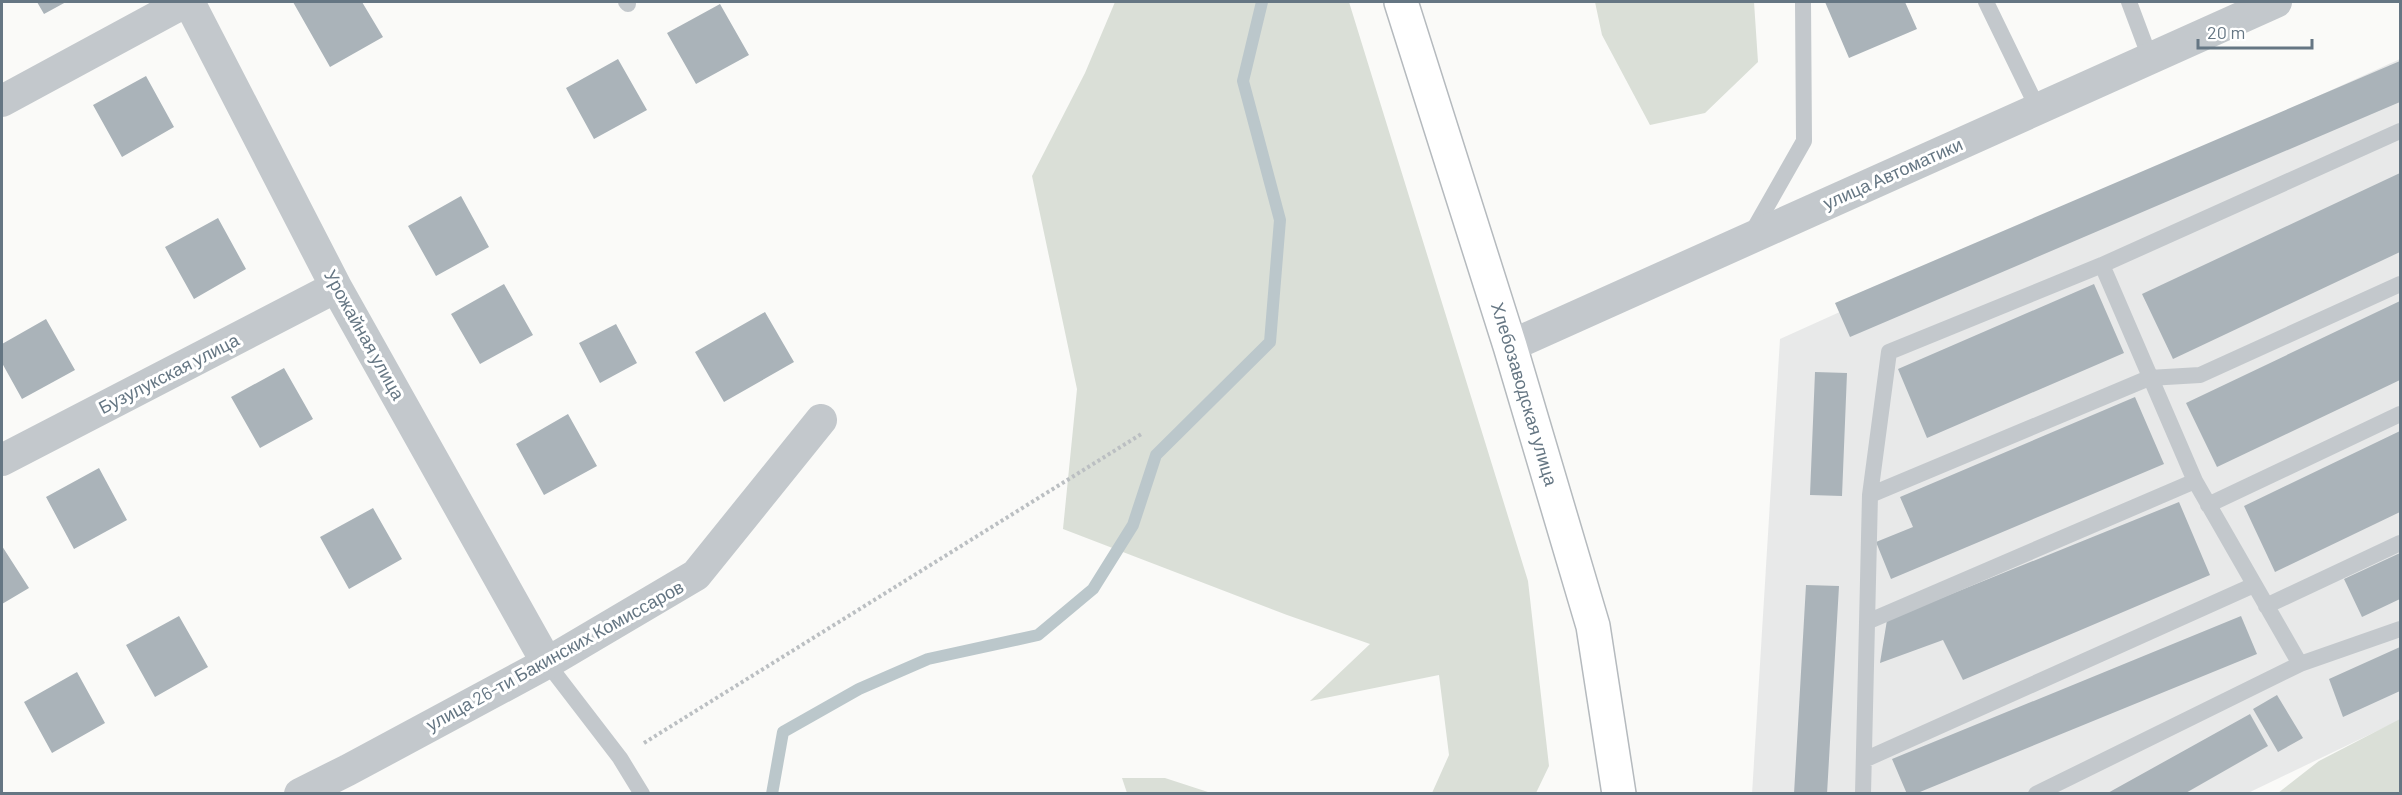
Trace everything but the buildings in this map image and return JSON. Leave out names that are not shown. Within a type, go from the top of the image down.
[{"type":"main road","name":"Хлебозаводская улица","points":[[1401,2],[1510,346],[1593,626],[1619,794]]},
{"type":"street","points":[[2,101],[187,2]]},
{"type":"street","name":"Урожайная улица","points":[[187,2],[336,287],[547,663]]},
{"type":"street","name":"улица Автоматики","points":[[1510,346],[2276,2]]},
{"type":"street","name":"Бузулукская улица","points":[[2,460],[336,287]]},
{"type":"street","name":"улица 26-ти Бакинских Комиссаров","points":[[300,794],[547,663],[696,575],[821,420]]},
{"type":"lane","points":[[1749,239],[1804,141],[1803,2]]},
{"type":"lane","points":[[1986,2],[2038,109]]},
{"type":"lane","points":[[2129,2],[2150,58]]},
{"type":"lane","points":[[1863,794],[1870,495],[1889,352],[2102,265],[2400,131]]},
{"type":"lane","points":[[2102,265],[2195,481],[2300,664]]},
{"type":"lane","points":[[1870,495],[2149,378],[2200,375],[2400,284]]},
{"type":"lane","points":[[2208,505],[2400,414]]},
{"type":"lane","points":[[1867,622],[2195,481]]},
{"type":"lane","points":[[2266,606],[2400,543]]},
{"type":"lane","points":[[1864,760],[2254,585]]},
{"type":"lane","points":[[2036,794],[2300,664],[2400,629]]},
{"type":"lane","points":[[547,663],[620,758],[642,794]]},
{"type":"path","points":[[620,758],[1143,433]]},
{"type":"shaded area","points":[[1115,2],[1349,2],[1528,581],[1549,766],[1536,793],[1432,793],[1449,755],[1439,675],[1310,701],[1370,644],[1287,615],[1063,529],[1077,389],[1032,176],[1085,73]]},
{"type":"shaded area","points":[[1595,2],[1754,2],[1758,62],[1705,113],[1650,125],[1602,35]]},
{"type":"shaded area","points":[[2400,59],[2400,720],[2248,793],[1752,794],[1780,339]]},
{"type":"shaded area","points":[[2400,719],[2400,793],[2278,793],[2319,761]]},
{"type":"shaded area","points":[[1122,778],[1165,778],[1211,793],[1127,793]]},
{"type":"waterway","points":[[772,794],[783,732],[859,689],[928,659],[1038,635],[1093,589],[1133,525],[1156,455],[1270,342],[1280,220],[1243,81],[1262,2]]}]
